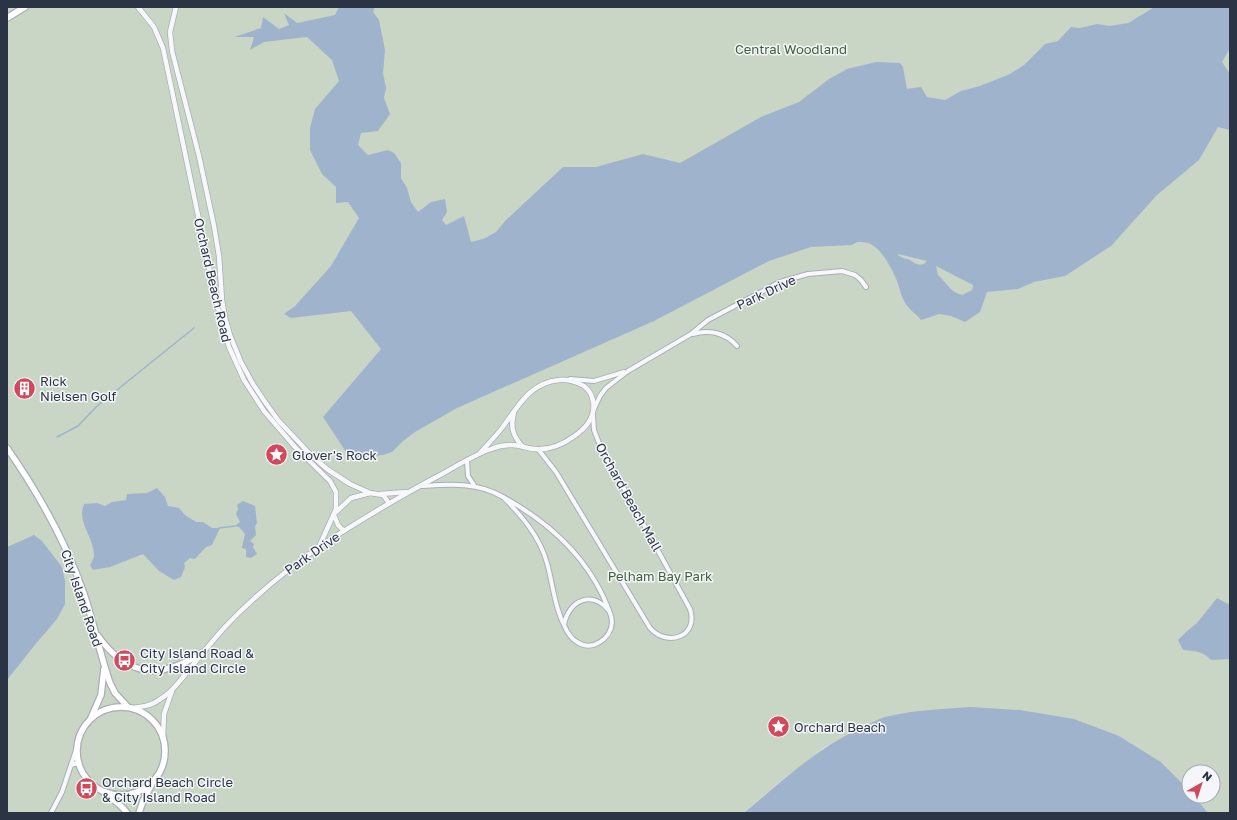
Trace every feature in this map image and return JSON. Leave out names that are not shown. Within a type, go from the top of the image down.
[{"type":"main road","points":[[7,18],[26,7]]},
{"type":"main road","name":"City Island Road","points":[[7,448],[57,530],[69,554],[84,594],[96,633],[104,667],[115,693],[130,708]]},
{"type":"main road","points":[[96,633],[108,649],[121,660],[134,667],[144,670],[155,671],[171,669],[187,663],[202,653]]},
{"type":"main road","name":"City Island Road","points":[[89,720],[101,695],[104,667]]},
{"type":"main road","points":[[127,813],[117,802],[88,780],[80,766],[77,753],[82,731],[89,720],[100,712],[109,708],[130,708],[143,713],[151,719],[159,729],[163,738],[165,748],[164,761],[161,770],[143,801],[139,813]]},
{"type":"main road","points":[[102,790],[114,794],[131,794],[143,789],[155,778]]},
{"type":"street","name":"Orchard Beach Road","points":[[138,7],[154,27],[164,48],[216,301],[229,347],[246,383],[269,417],[295,447],[334,486],[337,498],[334,514],[318,547]]},
{"type":"street","name":"Orchard Beach Road","points":[[176,7],[171,28],[171,45],[202,168],[219,256],[223,308],[237,354],[265,402],[306,451],[322,465],[340,479],[354,487],[370,493],[380,494],[408,492]]},
{"type":"street","name":"Park Drive","points":[[130,708],[153,704],[160,700],[172,689],[224,628],[256,597],[287,570],[318,547],[408,492],[480,453],[502,445],[522,446],[538,449],[552,447],[570,440],[582,430],[594,412],[600,396],[606,388],[628,371],[690,334],[708,320],[770,287],[797,276],[817,272],[846,271],[858,276],[866,287]]},
{"type":"street","name":"Park Drive","points":[[690,334],[702,332],[718,333],[726,336],[737,346]]},
{"type":"street","name":"Park Drive","points":[[480,453],[503,427],[514,409],[521,401],[536,389],[552,382],[563,380],[594,381],[628,371]]},
{"type":"street","points":[[563,380],[578,383],[587,388],[591,394],[594,412]]},
{"type":"street","points":[[514,409],[512,429],[522,446]]},
{"type":"street","name":"Orchard Beach Mall","points":[[538,449],[556,472],[650,628],[656,634],[664,638],[681,636],[686,632],[690,624],[690,609],[599,443],[594,430],[594,412]]},
{"type":"street","points":[[467,460],[468,476],[475,486]]},
{"type":"street","points":[[420,486],[447,484],[475,486],[489,490],[503,498],[534,516],[548,527],[568,545],[592,577],[601,593],[611,618],[610,630],[605,639],[587,646],[577,642],[571,637],[564,626],[557,609],[547,562],[540,546],[525,521],[503,498]]},
{"type":"street","points":[[344,531],[337,524],[334,514],[349,500],[370,493]]},
{"type":"street","points":[[380,494],[385,496],[390,503]]},
{"type":"street","points":[[564,626],[566,617],[571,608],[580,601],[591,599],[597,601],[603,604],[609,611]]},
{"type":"street","name":"Park Drive","points":[[163,738],[164,714],[172,689]]},
{"type":"street","points":[[51,813],[62,792],[78,744]]},
{"type":"street","points":[[71,766],[77,763],[80,766]]},
{"type":"green space","name":"Pelham Bay Park","points":[[7,7],[1154,7],[654,310],[1193,68],[1230,48],[1230,813],[1208,813],[1201,804],[1221,804],[1221,764],[1181,764],[1181,782],[1161,762],[1119,736],[884,718],[854,731],[825,747],[781,781],[744,813],[7,813]]},
{"type":"water","points":[[339,7],[375,7],[373,12],[379,20],[385,50],[383,73],[386,88],[384,98],[390,114],[378,131],[361,133],[358,145],[368,155],[388,150],[394,153],[401,163],[401,178],[407,188],[411,202],[418,212],[431,202],[445,199],[447,212],[442,220],[446,225],[464,216],[471,242],[483,239],[496,232],[506,220],[563,167],[596,167],[643,154],[680,163],[761,117],[799,102],[829,79],[847,69],[876,62],[900,63],[903,67],[907,89],[921,87],[927,97],[945,100],[961,91],[980,86],[1010,74],[1024,65],[1045,44],[1058,41],[1071,27],[1080,28],[1097,24],[1110,26],[1128,23],[1154,7],[1230,7],[1230,48],[1222,62],[1230,74],[1230,130],[1218,127],[1199,160],[1157,195],[1111,246],[1065,276],[1034,282],[1018,289],[987,292],[980,312],[965,322],[951,316],[939,314],[921,320],[909,309],[904,301],[893,271],[887,261],[880,251],[871,244],[857,242],[852,245],[811,247],[769,261],[654,321],[457,408],[415,432],[392,452],[383,455],[350,458],[323,417],[381,349],[351,311],[291,318],[284,314],[295,306],[331,266],[359,218],[348,202],[336,203],[336,187],[322,174],[310,150],[310,128],[315,109],[339,81],[332,60],[307,37],[264,42],[250,50],[254,37],[234,37],[261,28],[263,17],[279,29],[289,25],[284,13],[297,23],[335,15]],"holes":[[[898,254],[927,261],[924,264],[917,264]],[[936,266],[973,285],[972,290],[962,295],[954,292],[938,275]]]},
{"type":"water","points":[[157,488],[165,497],[168,506],[179,508],[185,515],[196,522],[203,522],[212,528],[220,528],[212,545],[206,547],[195,559],[190,558],[184,563],[185,567],[181,577],[174,580],[159,571],[143,554],[110,567],[93,570],[90,565],[94,557],[92,544],[84,525],[82,515],[84,504],[97,503],[105,506],[112,502],[126,500],[127,494],[147,493]]},
{"type":"water","points":[[243,501],[255,506],[257,523],[255,526],[256,535],[250,541],[254,544],[253,547],[257,554],[251,558],[246,557],[246,549],[242,548],[245,534],[239,527],[235,526],[240,522],[236,514],[238,509],[237,505]]},
{"type":"water","points":[[34,535],[42,541],[62,567],[65,581],[65,604],[57,619],[7,680],[7,547]]},
{"type":"water","points":[[1217,598],[1230,605],[1230,659],[1211,660],[1202,653],[1183,650],[1178,640],[1197,623]]},
{"type":"water","points":[[970,707],[1020,710],[1074,719],[1119,736],[1161,762],[1181,782],[1181,804],[1201,804],[1208,813],[744,813],[802,765],[848,734],[885,717],[928,710]]},
{"type":"waterway","points":[[57,437],[78,426],[97,406],[194,328]]},
{"type":"waterway","points":[[219,528],[235,526]]},
{"type":"place","name":"Rick Nielsen Golf","points":[[25,388]]},
{"type":"place","name":"Glover's Rock","points":[[276,455]]},
{"type":"place","name":"City Island Road & City Island Circle","points":[[125,660]]},
{"type":"place","name":"Orchard Beach","points":[[779,727]]},
{"type":"place","name":"Orchard Beach Circle & City Island Road","points":[[86,789]]},
{"type":"park label","name":"Central Woodland","points":[[791,49]]}]
